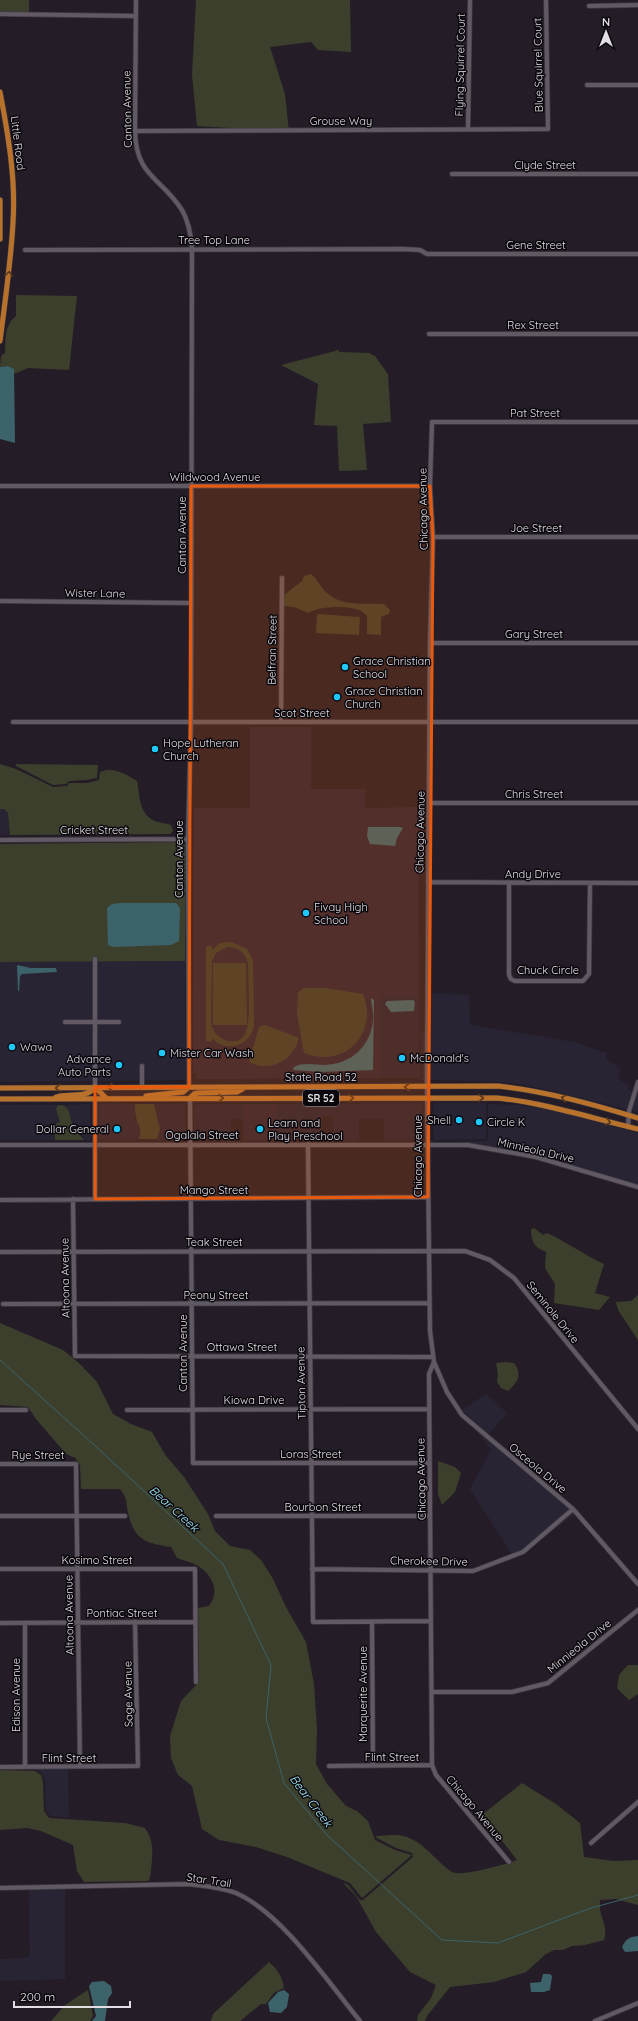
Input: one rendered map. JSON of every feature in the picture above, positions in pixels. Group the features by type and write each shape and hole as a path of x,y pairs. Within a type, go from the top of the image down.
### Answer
{"main road":[{"name":"Little Road","path":"0,92 9,145 14,221 0,341"},
{"path":"0,200 0,239"},
{"name":"State Road 52","path":"0,1089 95,1087 189,1088 498,1086 527,1089 638,1118"},
{"path":"51,1099 61,1096 92,1092 95,1087 107,1099"},
{"path":"190,1098 198,1093 237,1092 246,1087"},
{"path":"130,1098 183,1092 189,1088"},
{"name":"State Road 52","path":"0,1099 497,1098 525,1101 638,1129"}],"street":[{"name":"Canton Avenue","path":"136,0 135,144 141,163 152,179 175,201 182,210 190,232 192,248 190,603 191,722 188,839 189,1088"},
{"name":"Flying Squirrel Court","path":"468,129 470,0"},
{"name":"Blue Squirrel Court","path":"546,0 548,129"},
{"path":"589,6 638,6"},
{"path":"0,14 136,16"},
{"path":"587,85 638,85"},
{"name":"Grouse Way","path":"135,131 548,129"},
{"name":"Clyde Street","path":"452,174 638,174"},
{"name":"Tree Top Lane","path":"25,250 192,248 403,249 420,250 427,254 434,254"},
{"name":"Gene Street","path":"434,254 638,254"},
{"name":"Rex Street","path":"429,334 638,334"},
{"name":"Pat Street","path":"432,422 638,422"},
{"name":"Chicago Avenue","path":"432,422 430,486 433,536 430,643 427,1086 429,1303 430,1331 434,1362 429,1374 432,1765 436,1775 509,1862"},
{"name":"Wildwood Avenue","path":"0,486 430,486"},
{"name":"Joe Street","path":"433,536 638,537"},
{"name":"Belfran Street","path":"281,722 282,578"},
{"name":"Wister Lane","path":"0,601 190,603"},
{"name":"Gary Street","path":"430,643 638,643"},
{"name":"Scot Street","path":"13,722 638,722"},
{"name":"Chris Street","path":"429,803 638,803"},
{"name":"Cricket Street","path":"0,840 188,839"},
{"name":"Andy Drive","path":"428,882 638,883"},
{"name":"Chuck Circle","path":"509,882 509,975 511,979 515,981 583,980 586,978 589,974 590,883"},
{"path":"95,959 95,1087"},
{"path":"65,1022 119,1022"},
{"path":"142,1066 142,1088"},
{"path":"628,1127 628,1115 638,1082"},
{"name":"Canton Avenue","path":"190,1098 194,1463"},
{"path":"95,1099 95,1199"},
{"name":"Ogalala Street","path":"0,1145 428,1143"},
{"name":"Minnieola Drive","path":"428,1143 468,1144 515,1152 638,1187"},
{"name":"Tipton Avenue","path":"308,1144 313,1622 372,1622"},
{"name":"Mango Street","path":"0,1200 428,1197"},
{"name":"Altoona Avenue","path":"73,1199 75,1356"},
{"name":"Teak Street","path":"0,1252 428,1250"},
{"name":"Seminole Drive","path":"428,1250 465,1251 490,1260 514,1278 638,1429"},
{"name":"Peony Street","path":"3,1304 429,1303"},
{"name":"Ottawa Street","path":"75,1356 433,1357"},
{"name":"Osceola Drive","path":"434,1362 447,1392 462,1415 573,1509 638,1584"},
{"name":"Kiowa Drive","path":"127,1410 429,1409"},
{"path":"0,1410 26,1410"},
{"name":"Loras Street","path":"194,1463 430,1463"},
{"name":"Rye Street","path":"0,1464 76,1464"},
{"name":"Altoona Avenue","path":"76,1464 80,1766"},
{"name":"Cherokee Drive","path":"312,1569 430,1569 473,1571 523,1552 573,1509"},
{"path":"0,1516 125,1516"},
{"name":"Bourbon Street","path":"216,1516 430,1516"},
{"name":"Kosimo Street","path":"0,1569 195,1569 195,1622"},
{"name":"Minnieola Drive","path":"432,1692 512,1692 548,1683 638,1610"},
{"path":"372,1622 431,1621"},
{"name":"Sage Avenue","path":"135,1622 138,1766"},
{"path":"195,1622 196,1682"},
{"name":"Pontiac Street","path":"0,1623 195,1622"},
{"name":"Marquerite Avenue","path":"372,1622 373,1766"},
{"name":"Edison Avenue","path":"25,1623 25,1767"},
{"name":"Flint Street","path":"329,1766 432,1765"},
{"name":"Flint Street","path":"0,1767 138,1766"},
{"path":"591,1843 638,1802"},
{"name":"Star Trail","path":"0,1888 189,1884 220,1888 236,1893 252,1902 282,1925 360,2021"},
{"path":"595,2021 638,2003"}],"highlighted area":[{"path":"191,486 430,486 433,537 428,1197 95,1199 95,1087 189,1087"}],"shaded area":[{"name":"Fivay High School","path":"250,727 311,727 311,789 365,789 365,808 418,807 419,996 380,996 381,1078 196,1079 196,1074 193,1074 194,808 250,808"},
{"path":"0,809 4,809 8,813 10,835 0,835"},
{"path":"185,961 186,1080 0,1082 0,962"},
{"path":"425,993 469,995 471,1025 574,1042 607,1053 606,1059 621,1069 617,1078 629,1085 628,1090 638,1092 638,1112 514,1083 420,1080 422,1078 421,1033 429,1034 429,1024 425,1018"},
{"path":"380,996 419,996 420,1078 381,1078"},
{"path":"420,1103 423,1108 422,1140 384,1140 384,1119 359,1119 359,1140 333,1140 333,1116 322,1116 322,1140 277,1140 277,1104"},
{"path":"436,1103 486,1103 486,1139 434,1140 433,1105"},
{"path":"90,1104 91,1140 84,1140 84,1138 73,1127 67,1108 61,1105"},
{"path":"99,1104 135,1104 135,1119 139,1123 140,1140 99,1140"},
{"path":"154,1104 185,1104 186,1140 156,1140 159,1123"},
{"path":"197,1104 243,1104 243,1119 231,1119 231,1140 194,1140 194,1108"},
{"name":"Learn and Play Preschool","path":"243,1104 277,1104 277,1140 243,1140"},
{"path":"488,1104 520,1105 556,1111 638,1133 638,1188 601,1174 490,1146 432,1144 430,1196 429,1143 432,1140 434,1142 486,1141 488,1139"},
{"path":"0,1105 58,1105 57,1114 60,1122 54,1138 55,1140 0,1140"},
{"path":"486,1394 507,1413 488,1435 462,1410"},
{"path":"471,1425 575,1514 515,1559 470,1489 491,1450"},
{"path":"68,1764 69,1818 50,1816 46,1810 45,1782 42,1773 35,1769 0,1768 0,1765"},
{"path":"65,1889 65,1979 0,1981 0,1959 28,1958 30,1956 29,1892 27,1890"}],"green space":[{"path":"0,0 29,0 29,14 0,15"},
{"path":"196,0 350,0 351,52 318,50 311,42 270,47 285,94 289,132 231,133 231,128 197,126 192,75"},
{"path":"16,295 77,296 69,370 28,368 14,374 14,369 8,366 0,367 1,356 5,353 9,324 16,316"},
{"path":"339,350 339,352 369,353 375,356 388,374 391,422 363,424 367,470 339,471 337,426 314,425 318,384 281,365"},
{"path":"311,574 327,593 339,600 354,603 384,604 390,610 389,614 381,617 381,635 367,634 367,616 354,608 325,608 308,613 294,607 284,606 284,595 302,581 304,576"},
{"path":"317,614 360,617 359,635 316,633"},
{"path":"0,764 16,769 53,787 67,786 69,783 87,783 99,780 100,772 105,770 115,770 137,781 140,802 148,817 155,821 171,825 173,831 170,834 10,835 8,813 4,809 0,809"},
{"path":"16,764 98,765 97,778 69,781 66,784 53,785 16,766"},
{"path":"184,843 186,848 185,961 0,962 0,844"},
{"path":"231,942 247,949 253,960 254,1026 247,1039 236,1046 218,1043 212,1038 212,1042 206,1041 206,946 212,946 212,950 220,943","holes":["227,947 238,949 243,953 248,963 249,1004 247,1028 244,1035 235,1041 223,1039 214,1030 211,1023 212,961 216,953"]},
{"path":"213,963 246,963 247,1025 213,1025"},
{"path":"303,988 325,988 363,994 367,1009 366,1022 362,1034 354,1044 344,1052 332,1056 319,1057 304,1053 297,1014 298,993"},
{"path":"265,1025 299,1038 292,1053 287,1058 273,1065 265,1066 249,1062 259,1027"},
{"path":"135,1104 154,1104 160,1129 157,1139 139,1139 140,1129"},
{"path":"58,1105 66,1107 75,1130 84,1140 55,1140 54,1125 60,1122 56,1109"},
{"path":"534,1228 543,1235 547,1233 562,1240 589,1257 604,1264 595,1293 610,1297 599,1310 554,1303 555,1284 545,1268 546,1252 534,1244 531,1229"},
{"path":"638,1295 638,1340 618,1310 616,1302 631,1301"},
{"path":"0,1323 63,1350 80,1364 97,1382 113,1414 131,1424 152,1432 166,1456 184,1477 208,1514 215,1531 230,1546 250,1550 261,1560 272,1577 286,1607 306,1642 314,1684 317,1729 316,1764 327,1784 346,1806 357,1811 368,1821 375,1840 395,1850 412,1855 362,1898 350,1883 287,1857 256,1847 219,1840 202,1829 192,1786 178,1775 171,1758 170,1736 181,1701 199,1682 198,1608 209,1606 214,1595 213,1584 208,1574 198,1566 177,1558 171,1547 148,1542 137,1534 128,1512 126,1499 120,1489 81,1489 80,1465 75,1458 66,1454 36,1419 28,1407 0,1405"},
{"path":"496,1363 514,1363 518,1371 518,1378 516,1382 508,1391 501,1388 497,1382 498,1374"},
{"path":"438,1461 455,1467 461,1473 455,1492 442,1505 438,1494"},
{"path":"628,1665 638,1665 638,1694 629,1700 617,1688 619,1675"},
{"path":"0,1770 35,1771 41,1775 43,1782 44,1811 49,1818 125,1823 145,1828 151,1840 152,1846 152,1865 150,1878 148,1881 84,1882 77,1871 73,1845 41,1831 27,1828 0,1830"},
{"path":"522,1783 556,1804 580,1823 584,1857 614,1861 638,1860 638,1905 616,1899 600,1900 600,1912 605,1930 604,1940 585,1945 572,1946 563,1950 554,1950 546,1954 526,1972 494,1982 450,1987 427,2016 425,2021 417,2021 418,2015 431,1998 436,1985 410,1972 376,1932 356,1896 343,1883 348,1885 360,1900 363,1900 413,1857 412,1853 396,1848 377,1838 376,1836 397,1835 417,1842 446,1868 457,1873 484,1869 517,1860 482,1815"},
{"path":"269,1962 279,1974 284,1988 274,1993 266,2004 261,2004 240,2021 211,2021 213,2014"},
{"path":"88,1990 93,2016 90,2021 51,2021 65,2005"}],"water":[{"path":"8,366 14,369 15,443 0,439 0,367"},
{"path":"368,827 403,828 397,838 395,846 370,844 367,836"},
{"path":"176,903 180,908 179,941 171,945 114,947 108,945 107,908 112,904"},
{"path":"17,965 31,968 56,968 57,972 22,974 20,976 18,991"},
{"path":"371,998 374,1000 373,1070 320,1072 293,1070 294,1067 302,1065 334,1064 351,1057 358,1052 368,1038 371,1029 373,1017"},
{"path":"413,1000 415,1002 414,1011 391,1012 385,1004 387,1001"},
{"path":"638,1936 638,1951 625,1952 622,1947 625,1942 630,1938"},
{"path":"543,1974 550,1974 552,1976 550,1990 544,1992 531,1992 530,1983 541,1982"},
{"path":"104,1981 111,1986 112,1993 108,1999 105,2021 92,2021 96,2016 89,1986 92,1982"},
{"path":"284,1990 289,1994 287,2007 281,2013 270,2012 268,2003 278,1992"}],"waterway":[{"name":"Bear Creek","path":"0,1360 223,1564 271,1665 266,1718 284,1783 327,1835 442,1940 498,1943 588,1909 638,1895"}],"place":[{"name":"Grace Christian School","path":"345,667"},
{"name":"Grace Christian Church","path":"337,697"},
{"name":"Hope Lutheran Church","path":"155,749"},
{"name":"Fivay High School","path":"306,913"},
{"name":"Wawa","path":"12,1047"},
{"name":"Mister Car Wash","path":"162,1053"},
{"name":"McDonald's","path":"402,1058"},
{"name":"Advance Auto Parts","path":"119,1065"},
{"name":"Shell","path":"459,1120"},
{"name":"Circle K","path":"479,1122"},
{"name":"Dollar General","path":"117,1129"},
{"name":"Learn and Play Preschool","path":"260,1129"}]}
